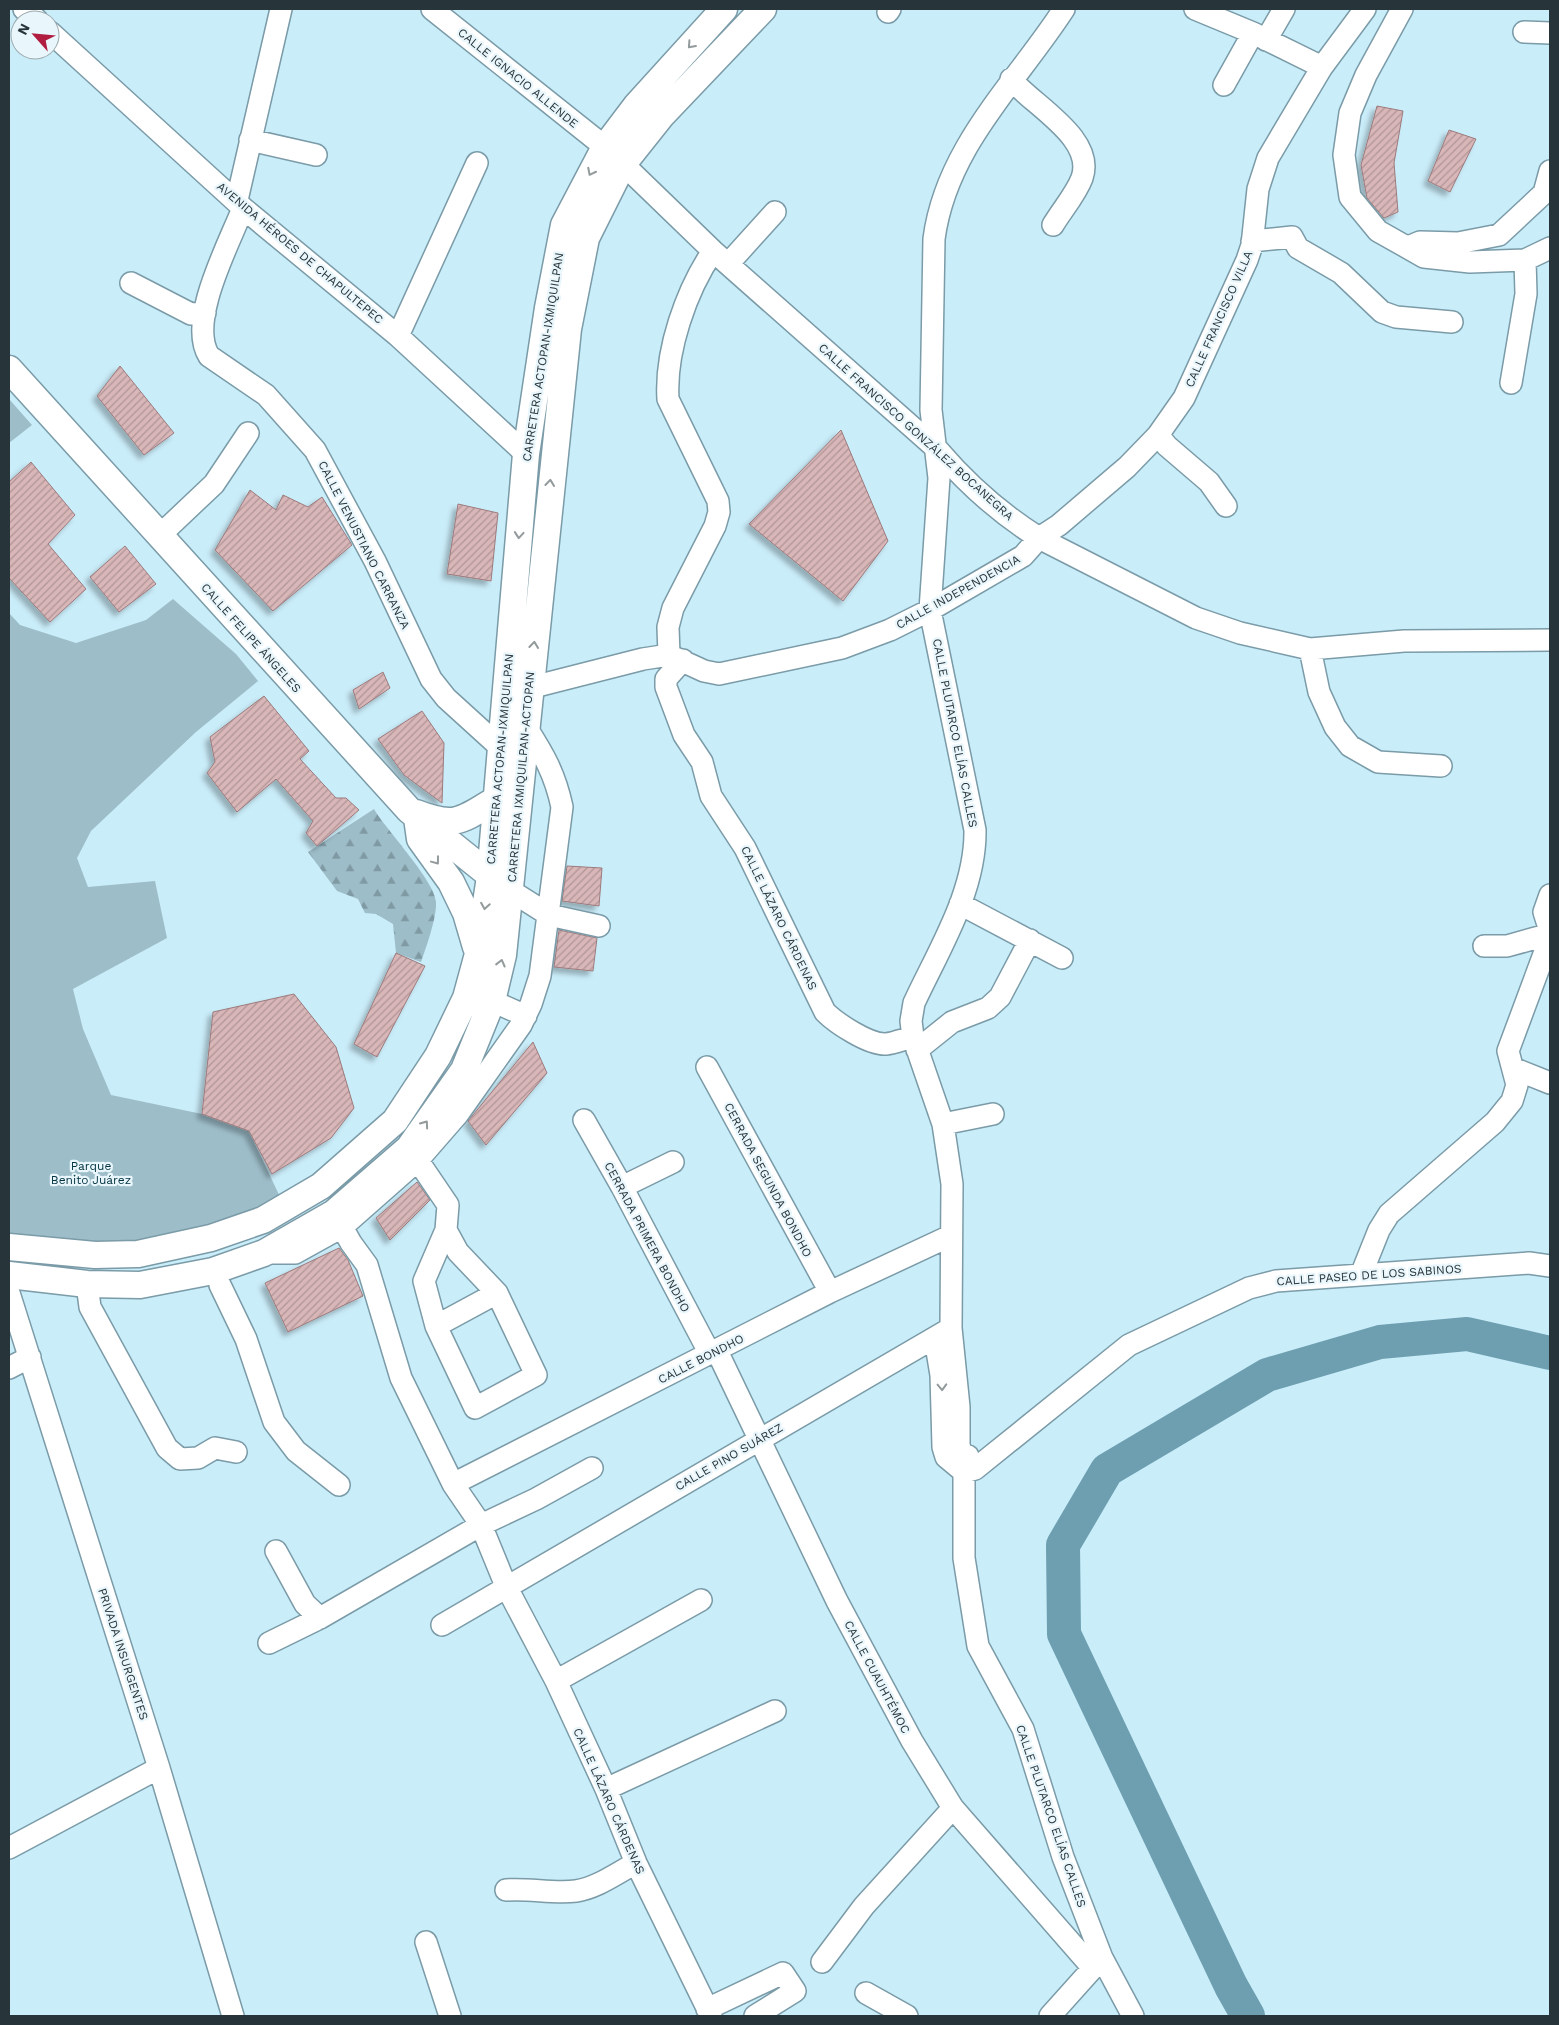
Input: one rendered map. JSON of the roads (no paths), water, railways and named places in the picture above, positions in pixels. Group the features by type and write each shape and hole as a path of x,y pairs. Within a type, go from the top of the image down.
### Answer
{"main road":[{"name":"CARRETERA ACTOPAN-IXMIQUILPAN","path":"9,1247 95,1255 138,1254 212,1238 263,1220 321,1186 395,1121 438,1056 466,998 500,884 495,800 502,748 526,454 548,308 564,225 614,155 636,106 724,9"},
{"name":"CARRETERA IXMIQUILPAN-ACTOPAN","path":"9,1275 52,1280 88,1290 140,1285 213,1271 258,1255 338,1220 413,1154 466,1085 464,1070 492,1001 503,955 500,884 526,727 568,329 586,238 614,155 662,115 764,9"},
{"name":"CALLE FELIPE ÁNGELES","path":"9,369 413,814 500,884"},
{"path":"413,814 438,822 463,820 495,800"},
{"path":"413,814 420,839 451,882 466,913 478,954"}],"street":[{"path":"131,283 191,314 205,313 212,285 240,204 250,140 281,9"},
{"name":"CALLE PLUTARCO ELÍAS CALLES","path":"1064,9 1046,36 1011,79 987,113 948,184 938,211 934,239 931,410 938,450 939,478 930,610 975,830 976,852 960,904 914,1004 911,1021 915,1043 943,1124 952,1184 943,1333 959,1407 959,1446 966,1464 964,1558 978,1646 1023,1728 1097,1962"},
{"path":"1224,85 1260,36 1284,9"},
{"name":"CALLE FRANCISCO VILLA","path":"1039,538 1059,525 1075,508 1127,466 1158,435 1184,398 1247,260 1252,241 1261,172 1322,67 1365,9"},
{"path":"1402,9 1366,75 1350,113 1344,156 1350,197 1378,231 1424,257 1461,261 1525,260 1550,248"},
{"path":"1203,10 1322,67"},
{"name":"CALLE IGNACIO ALLENDE","path":"443,12 614,155"},
{"path":"1524,32 1550,33"},
{"name":"AVENIDA HÉROES DE CHAPULTEPEC","path":"60,41 240,204 398,336 526,454"},
{"path":"1011,79 1021,91 1059,122 1076,140 1084,164 1082,178 1053,225"},
{"path":"250,140 316,155"},
{"name":"CALLE FRANCISCO GONZÁLEZ BOCANEGRA","path":"614,155 721,258 938,450 960,476 990,503 1039,538 1196,618 1240,634 1310,649 1404,641 1550,640"},
{"path":"398,336 477,163"},
{"path":"1408,248 1420,242 1458,243 1499,235 1544,193 1550,171"},
{"path":"529,688 644,659 676,658 668,626 673,608 715,526 719,512 718,501 668,399 667,382 670,359 690,293 700,270 721,258 775,212"},
{"path":"1252,241 1292,237 1298,248 1341,273 1382,312 1396,317 1452,322"},
{"path":"1511,382 1526,294 1525,260"},
{"name":"CALLE VENUSTIANO CARRANZA","path":"205,313 202,334 204,347 209,356 266,395 315,450 374,560 431,680 446,698 502,748"},
{"path":"159,536 214,484 248,433"},
{"path":"1158,435 1167,446 1209,482 1226,506"},
{"name":"CALLE INDEPENDENCIA","path":"676,658 704,671 719,674 842,648 890,630 930,610 1023,556 1039,538"},
{"path":"1310,649 1320,692 1335,727 1350,746 1378,762 1442,766"},
{"name":"CALLE LÁZARO CÁRDENAS","path":"676,658 666,678 666,687 684,734 702,762 711,796 745,848 825,1012 834,1021 876,1043 915,1043"},
{"path":"466,1085 526,1016 540,976 562,807 557,781 526,727"},
{"path":"500,884 549,915 599,926"},
{"path":"1484,946 1507,946 1550,932 1544,912 1550,895"},
{"path":"960,904 1062,958"},
{"path":"1361,1275 1379,1230 1389,1214 1495,1122 1512,1101 1517,1085 1508,1051 1550,938"},
{"path":"915,1043 952,1022 988,1008 1000,997 1030,940"},
{"path":"492,1001 526,1016"},
{"name":"CERRADA SEGUNDA BONDHO","path":"707,1067 830,1292"},
{"path":"1514,1069 1550,1083"},
{"path":"943,1124 993,1114"},
{"name":"CERRADA PRIMERA BONDHO","path":"584,1120 713,1353"},
{"path":"413,1154 448,1204 446,1230 424,1281 436,1326 476,1408 536,1375 497,1293 458,1252 446,1230"},
{"path":"622,1187 673,1162"},
{"name":"CALLE LÁZARO CÁRDENAS","path":"338,1220 367,1265 401,1378 453,1484 481,1524 506,1586 556,1681 606,1789 636,1863 709,2012"},
{"name":"CALLE BONDHO","path":"453,1484 830,1292 950,1236"},
{"path":"236,1452 215,1448 198,1458 180,1459 167,1448 90,1307 88,1290 220,1285 243,1271 258,1255"},
{"name":"CALLE PASEO DE LOS SABINOS","path":"966,1464 975,1469 1129,1345 1249,1288 1276,1281 1529,1263 1550,1266"},
{"path":"220,1285 246,1339 274,1422 296,1451 339,1485"},
{"name":"PRIVADA INSURGENTES","path":"9,1293 159,1768 233,2016"},
{"path":"436,1326 497,1293"},
{"name":"CALLE PINO SUÁREZ","path":"442,1625 943,1333"},
{"name":"CALLE CUAUHTÉMOC","path":"713,1353 760,1439 837,1601 912,1741 954,1808 1097,1962 1133,2016"},
{"path":"9,1368 30,1357"},
{"path":"269,1643 320,1618 481,1524 536,1499 592,1468"},
{"path":"276,1550 305,1604 320,1618"},
{"path":"556,1681 701,1600"},
{"path":"606,1789 775,1711"},
{"path":"9,1848 159,1768"},
{"path":"822,1962 864,1906 954,1808"},
{"path":"506,1890 526,1888 575,1891 593,1886 636,1863"},
{"path":"426,1942 450,2016"},
{"path":"1050,2016 1097,1962"},
{"path":"709,2012 783,1973 795,1991 755,2016"},
{"path":"866,1993 907,2016"}],"waterway":[{"path":"1248,2016 1231,1986 1064,1634 1063,1545 1107,1470 1267,1375 1380,1342 1467,1334 1550,1353"}],"park label":[{"name":"Parque Benito Juárez","path":"91,1173"}]}
